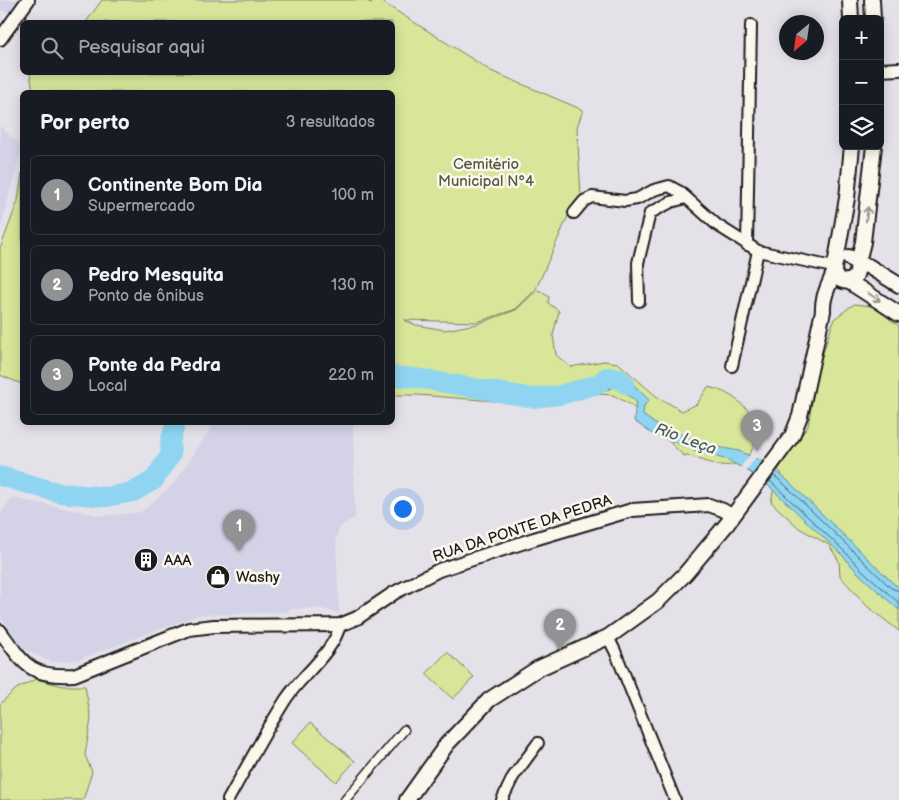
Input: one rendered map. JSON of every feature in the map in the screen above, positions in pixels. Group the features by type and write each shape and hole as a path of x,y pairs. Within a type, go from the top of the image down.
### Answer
{"main road":[{"path":"850,0 851,15"},
{"path":"872,0 872,15"},
{"path":"839,273 852,150"},
{"path":"839,273 857,275 856,262 863,242 874,150"},
{"path":"407,800 447,744 489,700 537,669 608,637 658,601 671,589 733,516 792,436 800,416 823,311 822,303 829,281 839,273 841,257 846,256 868,266 899,286"},
{"path":"839,273 899,314"}],"street":[{"path":"0,38 28,0"},
{"path":"747,244 751,25"},
{"path":"884,70 899,69"},
{"path":"574,212 584,201 592,197 625,201 637,199 654,190 669,186 680,192 716,225 758,251 839,273"},
{"path":"639,300 638,263 650,212 671,202 686,198"},
{"path":"732,366 758,251"},
{"name":"RUA DA PONTE DA PEDRA","path":"0,631 28,667 42,674 57,676 74,675 190,629 230,626 340,626 365,613 394,593 439,570 632,510 709,505 724,510 733,516"},
{"path":"228,800 287,698 331,646 340,626"},
{"path":"608,637 615,650 675,800"},
{"path":"345,800 404,730"},
{"path":"502,800 513,777 538,743"}],"shaded area":[{"path":"0,0 19,0 9,14 0,9"},
{"path":"0,126 20,145 20,154 0,229"},
{"path":"213,425 353,425 355,518 339,528 336,539 339,613 318,608 289,609 289,612 198,615 77,660 52,662 22,647 0,616 0,514 12,498 103,516 141,512 174,484"}],"green space":[{"name":"Cemitério Municipal Nº4","path":"102,0 364,0 371,3 373,0 379,0 491,71 583,110 577,127 581,196 568,216 536,289 516,309 477,322 404,320 416,325 445,330 477,324 516,310 539,290 549,297 548,303 559,311 553,335 556,355 570,367 604,361 618,363 656,396 682,411 697,404 708,387 725,392 744,406 761,425 751,451 742,460 735,464 727,465 711,463 687,455 684,456 631,405 613,395 565,392 540,401 507,402 395,395 395,90 33,90 30,75 395,75 395,20 87,20"},
{"path":"20,187 20,383 0,375 0,249 18,201"},
{"path":"854,304 872,306 899,326 899,631 867,606 840,576 839,561 829,545 799,528 771,502 775,482 782,474 778,470 808,426 817,372 834,319"},
{"path":"447,652 474,677 453,699 426,674"},
{"path":"36,679 63,686 85,686 91,719 85,755 92,772 83,800 0,800 0,704 16,689"},
{"path":"310,723 355,761 336,782 292,743"}],"water":[{"path":"615,369 649,400 644,406 643,415 658,426 712,446 739,451 762,461 786,479 899,587 899,610 859,574 842,555 770,487 751,473 728,460 699,452 651,433 634,421 636,401 615,386 607,390 597,376"}],"pier":[{"path":"751,454 757,456 745,472 739,469"}],"waterway":[{"name":"Rio Leça","path":"395,376 416,378 533,398 560,395 598,384 607,377 618,378 625,384"},
{"name":"Rio Leça","path":"0,476 60,493 106,497 133,492 154,480 171,454 170,442 175,425"}],"place":[{"name":"Ponte da Pedra","path":"757,451"},
{"name":"Continente Bom Dia","path":"239,551"},
{"name":"AAA","path":"146,560"},
{"name":"Washy","path":"218,577"},
{"name":"Pedro Mesquita","path":"560,650"}]}
